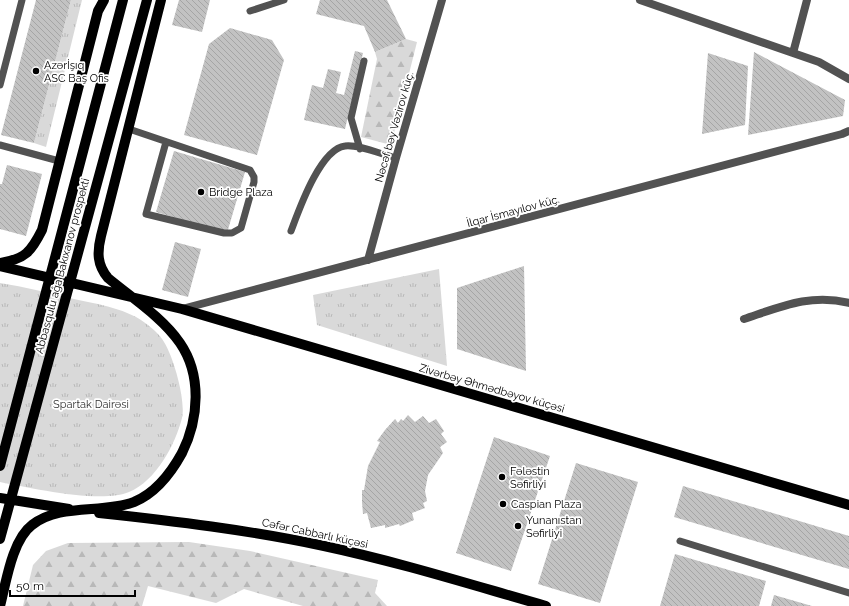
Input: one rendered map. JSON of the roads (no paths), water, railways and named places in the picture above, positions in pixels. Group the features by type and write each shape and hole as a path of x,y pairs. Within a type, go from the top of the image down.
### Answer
{"main road":[{"path":"0,265 17,260 28,253 35,244 47,214 59,161 98,11 104,0"},
{"name":"Abbasqulu ağa Bakıxanov prospekti","path":"0,466 123,0"},
{"name":"Abbasqulu ağa Bakıxanov prospekti","path":"0,539 147,0"},
{"path":"0,606 14,554 22,537 31,526 44,518 74,510 118,506 136,501 155,489 178,460 188,440 194,421 196,399 194,379 186,354 181,344 169,330 108,278 102,271 98,254 101,236 161,0"},
{"name":"Zivərbəy Əhmədbəyov küçəsi","path":"0,265 182,309 849,505"},
{"path":"0,498 74,510"},
{"name":"Cəfər Cabbarlı küçəsi","path":"74,510 193,523 322,545 404,566 546,606"}],"street":[{"name":"Nəcəf bəy Vəzirov küç.","path":"368,260 442,0"},
{"path":"640,0 793,52 819,62 849,79"},
{"path":"793,52 807,0"},
{"name":"İlqar İsmayılov küç.","path":"182,309 849,131"},
{"path":"744,319 802,300 817,298 849,303"}],"lane":[{"path":"0,85 22,0"},
{"path":"250,11 284,0"},
{"path":"360,149 350,118 364,61"},
{"path":"129,129 250,170 254,177 254,182 241,228 232,233 224,234 146,214 166,142"},
{"path":"0,145 59,161"},
{"path":"291,231 306,194 321,164 336,149 346,146 396,158"},
{"path":"680,541 849,594"}],"place":[{"name":"Azərİşıq ASC Baş Ofis","path":"36,71"},
{"name":"Bridge Plaza","path":"201,192"},
{"name":"Fələstin Səfirliyi","path":"502,477"},
{"name":"Caspian Plaza","path":"503,504"},
{"name":"Yunanıstan Səfirliyi","path":"518,526"}],"park label":[{"name":"Spartak Dairəsi","path":"91,404"}]}
